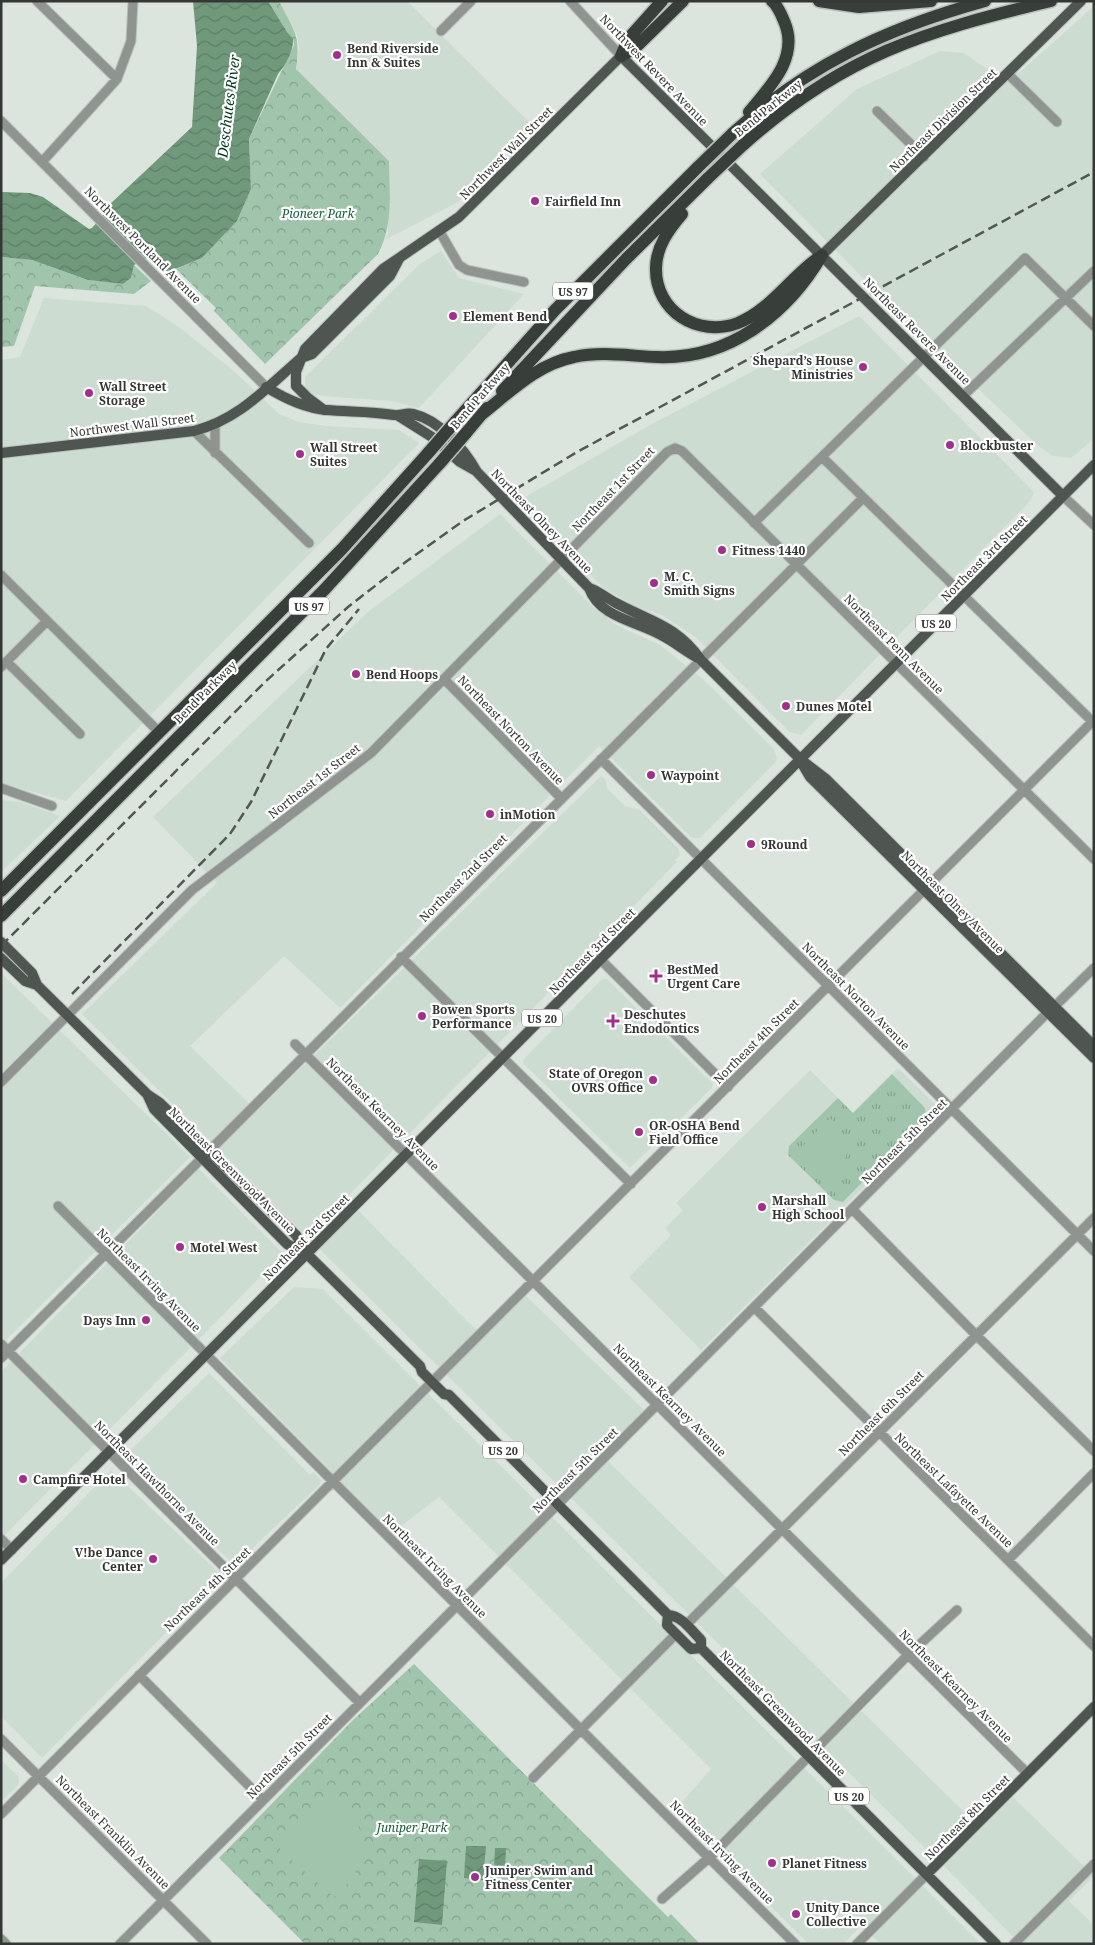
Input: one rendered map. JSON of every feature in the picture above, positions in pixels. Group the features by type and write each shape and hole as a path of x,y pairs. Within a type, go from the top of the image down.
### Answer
{"highway":[{"path":"620,56 628,39 662,1"},
{"path":"620,56 636,47 683,1"},
{"path":"733,133 776,80 785,61 788,46 786,26 772,1"},
{"path":"819,1 859,8 931,1"},
{"name":"Bend Parkway","path":"1,891 342,549 549,316 733,133 798,82 850,50 905,26 985,1"},
{"name":"Bend Parkway","path":"1,916 325,589 440,463 557,330 743,146 806,94 864,59 928,34 1051,1"},
{"path":"707,180 668,231 659,249 656,266 657,283 663,298 672,311 687,322 703,327 721,327 738,323 770,302 800,271 822,255"},
{"path":"482,414 539,370 560,360 595,354 658,357 688,356 733,342 770,318 808,280 822,255"}],"main road":[{"name":"Northeast Division Street","path":"822,255 1081,1"},
{"name":"Northwest Revere Avenue","path":"620,56 722,156"},
{"name":"Northwest Wall Street","path":"1,453 194,431 215,425 238,413 301,358 314,338 383,269 440,232 482,196 620,56"},
{"name":"Northeast Revere Avenue","path":"722,156 964,395 1063,496"},
{"name":"Northwest Wall Street","path":"301,358 312,354 390,276 400,258"},
{"path":"360,305 359,300 370,287 375,277"},
{"path":"301,358 294,379 296,386 300,392 324,410"},
{"name":"Northeast Olney Avenue","path":"266,387 294,402 324,410 361,410 397,415 411,413 449,437 467,455 477,472 589,588 593,599 609,611 661,634 685,652 701,660 800,759 810,777 928,886 1051,1010 1094,1058"},
{"name":"Northeast Olney Avenue","path":"397,415 432,437 460,462 477,472"},
{"name":"Northeast 3rd Street","path":"1,1560 1094,465"},
{"name":"Northeast Greenwood Avenue","path":"1,942 32,973 37,985 148,1095 160,1103 210,1150 296,1235 307,1254 420,1366 422,1372 448,1390 448,1395 668,1615 677,1616 701,1640 701,1648 996,1944"},
{"name":"Northeast Greenwood Avenue","path":"1,958 25,981 37,985"},
{"name":"Northeast Olney Avenue","path":"1051,1010 1094,1046"},
{"name":"Northeast Greenwood Avenue","path":"148,1095 154,1108 287,1244 307,1254"},
{"name":"Northeast Greenwood Avenue","path":"668,1615 667,1625 691,1649 701,1648"},
{"name":"Northeast 8th Street","path":"927,1874 1094,1707"}],"street":[{"path":"37,1 117,80"},
{"path":"42,162 117,80 131,41 133,1"},
{"path":"441,31 471,1"},
{"name":"Northwest Revere Avenue","path":"570,1 620,56"},
{"path":"1008,74 1057,122"},
{"path":"877,111 924,157"},
{"name":"Northwest Portland Avenue","path":"1,121 266,387"},
{"path":"440,232 459,265 467,270 524,282"},
{"path":"754,523 1025,258 1094,326"},
{"path":"964,395 1094,270"},
{"path":"215,425 215,453"},
{"path":"194,431 309,543"},
{"name":"Northeast Penn Avenue","path":"675,448 682,451 1094,859"},
{"name":"Northeast 1st Street","path":"1,1082 192,890 354,768 667,452 675,448"},
{"path":"822,457 1093,722"},
{"name":"Northeast Revere Avenue","path":"1063,496 1094,525"},
{"name":"Northeast 2nd Street","path":"210,1150 401,957 863,498"},
{"path":"1,575 160,733"},
{"path":"47,621 4,664 80,734"},
{"name":"Northeast Norton Avenue","path":"444,679 561,798"},
{"name":"Northeast 4th Street","path":"1,1814 532,1280 1093,722"},
{"name":"Northeast Norton Avenue","path":"600,759 1094,1251"},
{"path":"1,788 52,806"},
{"path":"401,957 630,1184"},
{"path":"601,960 728,1087"},
{"name":"Northeast 5th Street","path":"120,1944 1094,968"},
{"name":"Northeast Kearney Avenue","path":"295,1044 1027,1774"},
{"path":"3,1351 202,1158"},
{"name":"Northeast Irving Avenue","path":"58,1206 795,1944"},
{"path":"853,1210 976,1336 1094,1451"},
{"name":"Northeast 6th Street","path":"686,1625 1094,1218"},
{"name":"Northeast Lafayette Avenue","path":"755,1308 879,1434 1094,1646"},
{"name":"Northeast Hawthorne Avenue","path":"3,1351 109,1452 360,1703"},
{"path":"1008,1560 1094,1473"},
{"path":"1,1539 12,1550"},
{"path":"662,1899 710,1857 907,1656 957,1610"},
{"path":"533,1778 676,1634"},
{"path":"139,1675 262,1800"},
{"name":"Northeast Franklin Avenue","path":"1,1738 207,1944"},
{"path":"1014,1944 1094,1864"},
{"name":"Northeast 8th Street","path":"857,1944 927,1874"},
{"path":"1,1939 6,1944"}],"shaded area":[{"path":"279,1 407,1 530,123 458,202 385,240 388,234 389,161 296,69 299,47 297,35"},
{"path":"1094,6 1094,439 1071,458 1053,456 1036,444 870,285 760,174 857,89 940,51 964,53 994,74 1020,72"},
{"path":"441,251 459,278 524,294 419,408 392,401 315,395 309,391 305,387 305,377 421,263"},
{"path":"44,298 146,306 179,327 235,372 279,414 299,422 326,426 399,430 419,443 66,801 1,783 1,360 20,357"},
{"path":"859,316 1034,492 1030,501 801,735 790,732 697,638 662,615 635,606 604,588 515,503 648,426"},
{"path":"500,514 594,608 616,625 660,645 704,680 773,748 777,757 776,762 700,838 692,838 599,746 340,1008 284,956 190,1046 257,1111 601,776 605,779 607,788 625,806 640,810 678,848 680,855 675,860 677,862 346,1198 483,1337 525,1295 645,1411 601,1454 970,1818 932,1855 82,1014 217,883 153,817 369,611"},
{"path":"1,800 21,802 60,816 1,872"},
{"path":"1,973 190,1157 1,1345"},
{"path":"602,979 607,979 713,1084 712,1088 630,1168 523,1063 524,1059"},
{"name":"Marshall High School","path":"898,1068 941,1110 701,1350 629,1277 671,1235 665,1228 683,1210 676,1203 810,1070 853,1113"},
{"path":"199,1169 283,1254 1,1539 1,1372"},
{"path":"294,1287 323,1289 981,1944 881,1944 861,1926 843,1944 809,1944 674,1811 711,1769 439,1497 392,1533 220,1358"},
{"path":"209,1373 310,1475 313,1472 321,1480 320,1484 237,1563 232,1563 127,1459 127,1454"},
{"path":"111,1470 222,1576 42,1758 1,1716 1,1583"},
{"path":"1,1760 18,1776 19,1780 18,1785 1,1802"},
{"path":"1013,1797 1094,1876 1069,1901 1094,1925 1094,1944 1020,1944 944,1866"}],"green space":[{"name":"Pioneer Park","path":"268,1 279,1 295,33 298,48 296,69 389,161 390,197 389,220 378,254 265,364 214,311 216,308 176,269 202,258 237,221 251,189 249,139 294,45 293,38 287,32"},
{"path":"1,257 32,260 88,280 123,284 131,278 134,265 151,281 134,294 35,286 14,346 1,347"},
{"path":"892,1074 925,1108 926,1117 843,1202 834,1200 788,1155 789,1146 838,1098 853,1113"},
{"path":"830,1118 843,1136 846,1152 845,1161 841,1169 829,1186 796,1153"},
{"name":"Juniper Park","path":"414,1664 668,1917 671,1914 700,1944 305,1944 219,1858 353,1720"},
{"path":"336,1795 356,1822 363,1846 356,1871 347,1884 334,1897 280,1850 280,1841 299,1823"}],"water":[{"name":"Deschutes River","path":"193,1 268,1 287,32 293,38 289,57 278,74 249,139 251,189 237,221 202,258 168,272 149,257 134,265 131,278 123,284 88,280 32,260 1,257 1,192 30,193 43,197 89,229 92,228 107,211 108,206 192,127 197,46"},
{"path":"466,1846 486,1846 483,1880 464,1878"},
{"path":"495,1848 506,1848 505,1870 494,1868"},
{"path":"419,1859 447,1861 442,1925 414,1922"}],"railway":[{"path":"1,946 266,681 348,607 407,561 463,521 577,452 1094,172"},
{"path":"72,994 230,834 251,802 326,649 359,609"}],"place":[{"name":"Bend Riverside Inn & Suites","path":"337,55"},
{"name":"Fairfield Inn","path":"535,201"},
{"name":"Element Bend","path":"453,316"},
{"name":"Shepard’s House Ministries","path":"863,367"},
{"name":"Wall Street Storage","path":"89,393"},
{"name":"Blockbuster","path":"950,445"},
{"name":"Wall Street Suites","path":"300,454"},
{"name":"Fitness 1440","path":"722,550"},
{"name":"M. C. Smith Signs","path":"654,583"},
{"name":"Bend Hoops","path":"356,674"},
{"name":"Dunes Motel","path":"786,706"},
{"name":"Waypoint","path":"651,775"},
{"name":"inMotion","path":"490,814"},
{"name":"9Round","path":"751,844"},
{"name":"BestMed Urgent Care","path":"656,976"},
{"name":"Bowen Sports Performance","path":"422,1016"},
{"name":"Deschutes Endodontics","path":"613,1021"},
{"name":"State of Oregon OVRS Office","path":"653,1080"},
{"name":"OR-OSHA Bend Field Office","path":"639,1132"},
{"name":"Marshall High School","path":"762,1207"},
{"name":"Motel West","path":"180,1247"},
{"name":"Days Inn","path":"146,1320"},
{"name":"Campfire Hotel","path":"23,1479"},
{"name":"V!be Dance Center","path":"153,1559"},
{"name":"Planet Fitness","path":"772,1863"},
{"name":"Juniper Swim and Fitness Center","path":"475,1877"},
{"name":"Unity Dance Collective","path":"796,1914"}]}
